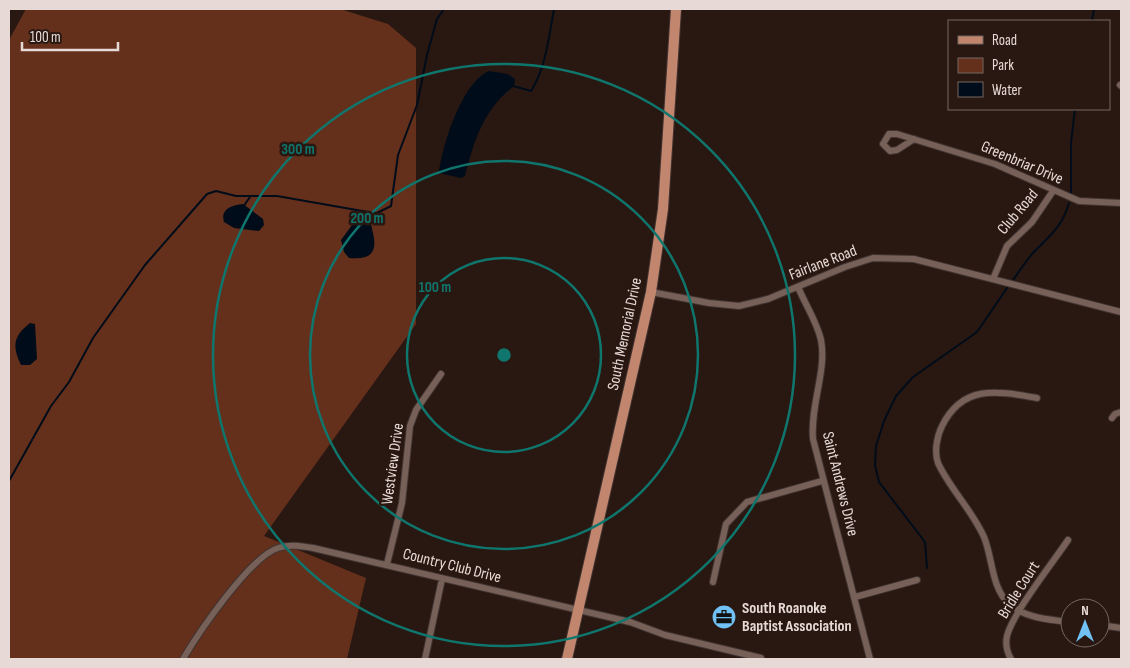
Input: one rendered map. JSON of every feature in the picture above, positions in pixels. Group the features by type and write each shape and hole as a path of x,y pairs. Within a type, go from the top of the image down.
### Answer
{"main road":[{"name":"South Memorial Drive","path":"567,659 651,292 663,209 676,9"}],"street":[{"name":"Greenbriar Drive","path":"914,139 995,164 1052,191 1079,201 1121,203"},
{"name":"Club Road","path":"993,279 1007,246 1032,222 1052,191"},
{"name":"Fairlane Road","path":"651,292 709,304 739,306 768,299 872,258 914,259 1121,312"},
{"name":"Saint Andrews Drive","path":"798,287 821,341 822,358 811,422 822,481 855,597 870,659"},
{"name":"Westview Drive","path":"387,564 402,503 410,426 416,410 441,374"},
{"path":"1037,398 984,392 961,400 949,412 940,430 936,448 938,461 971,512 984,538 999,591 1009,604 1020,611 1060,621"},
{"path":"1112,418 1115,414 1121,412"},
{"path":"713,582 726,524 747,502 822,481"},
{"name":"Bridle Court","path":"1010,659 1006,651 1007,636 1020,611 1068,540"},
{"name":"Country Club Drive","path":"183,659 223,599 272,550 290,546 307,547 387,564 442,579 630,622 665,635 760,658"},
{"path":"425,659 442,579"},
{"path":"855,597 917,580"}],"green space":[{"path":"26,9 340,9 388,24 416,48 416,324 264,536 366,578 347,659 9,659 9,40"}],"water":[{"path":"489,71 508,74 515,79 514,86 495,105 482,126 472,150 465,176 461,178 439,173 444,147 462,101 479,77"},
{"path":"243,204 263,219 264,225 259,231 234,228 224,222 224,214 228,208"},
{"path":"364,216 370,221 374,240 373,251 367,257 349,258 344,252 341,240 355,221"},
{"path":"30,323 35,324 37,359 30,365 21,365 15,347 17,337"}],"waterway":[{"path":"9,481 51,406 69,382 93,338 145,265 207,194 216,191 236,196 277,196 377,213 391,206 398,155 417,105 427,55 437,19 444,9"},
{"path":"513,86 531,91 536,82 546,51 554,9"},
{"path":"1092,20 1094,9"},
{"path":"1071,195 1071,143 1075,110"},
{"path":"243,207 250,197"},
{"path":"1013,280 1029,257 1058,226 1069,203"},
{"path":"371,223 376,218 377,213"},
{"path":"927,568 925,542 879,482 875,465 876,446 884,421 896,396 913,377 977,332 1007,288"}],"place":[{"name":"South Roanoke Baptist Association","path":"724,617"}]}
